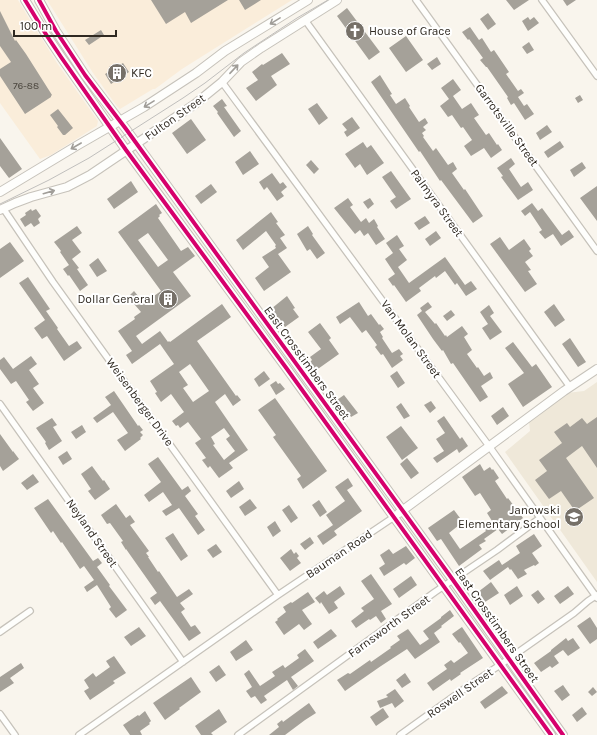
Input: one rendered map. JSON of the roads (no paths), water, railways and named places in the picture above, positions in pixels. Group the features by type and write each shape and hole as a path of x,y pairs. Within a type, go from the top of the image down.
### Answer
{"main road":[{"name":"East Crosstimbers Street","path":"26,0 47,36 126,150 287,369 551,735"},
{"name":"East Crosstimbers Street","path":"39,0 56,31 85,75 453,580 563,735"},
{"name":"Fulton Street","path":"0,191 144,107 196,73 225,51 308,0"},
{"name":"Fulton Street","path":"2,209 31,197 67,187 90,175 195,104 222,82 241,62 337,0"},
{"path":"47,36 56,31"},
{"path":"182,226 192,220"},
{"path":"235,298 243,291"},
{"path":"287,369 296,364"},
{"name":"Bauman Road","path":"394,517 489,446 597,369"},
{"path":"338,440 347,434"},
{"path":"545,727 554,722"}],"street":[{"name":"Garrotsville Street","path":"416,0 597,251"},
{"path":"542,0 597,76"},
{"name":"Palmyra Street","path":"305,20 570,387"},
{"name":"Van Molan Street","path":"222,82 597,596"},
{"name":"Weisenberger Drive","path":"2,209 278,595"},
{"name":"Neyland Street","path":"0,404 184,662"},
{"name":"Bauman Road","path":"79,735 278,595 394,517"},
{"name":"Farnsworth Street","path":"238,735 540,518"},
{"name":"Roswell Street","path":"400,735 597,596"},
{"path":"0,632 30,611"},
{"path":"0,714 15,735"}],"tram line":[{"path":"0,204 89,158 183,98 244,53 297,18 328,0"}],"place":[{"name":"House of Grace","path":"355,31"},
{"name":"KFC","path":"117,73"},
{"name":"Dollar General","path":"168,299"},
{"name":"Janowski Elementary School","path":"574,517"}]}
